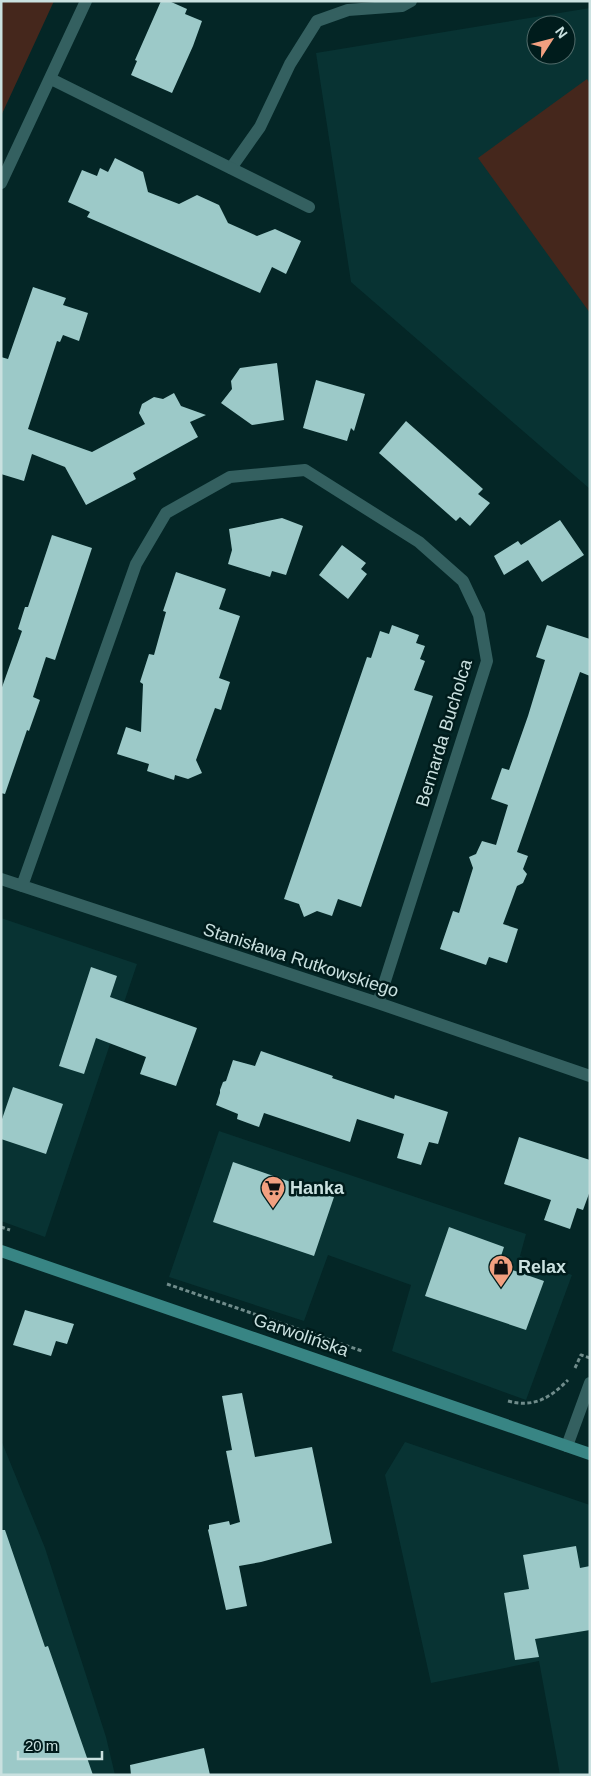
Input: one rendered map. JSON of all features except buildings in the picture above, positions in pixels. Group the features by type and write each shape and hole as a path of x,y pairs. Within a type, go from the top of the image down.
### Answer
{"main road":[{"name":"Garwolińska","path":"1,1251 590,1454"}],"street":[{"path":"1,183 86,1"},
{"path":"231,168 260,127 290,64 317,21 348,10 402,6 411,1"},
{"path":"51,79 309,206"},
{"name":"Bernarda Bucholca","path":"22,886 136,564 166,513 230,477 305,470 419,542 463,581 479,615 487,661 378,1003"},
{"name":"Stanisława Rutkowskiego","path":"1,879 378,1003 590,1076"},
{"path":"568,1446 590,1383"}],"path":[{"path":"1,1227 16,1232"},
{"path":"158,1281 366,1352"},
{"path":"573,1371 581,1355 590,1358"},
{"path":"504,1400 516,1404 534,1403 554,1394 569,1379"}],"shaded area":[{"path":"1,1 54,1 1,116"},
{"path":"590,8 590,489 351,282 316,53 526,19 526,65 576,65 576,15 547,15"},
{"path":"587,79 590,84 590,313 478,158"},
{"path":"1,918 137,964 45,1237 1,1221"},
{"path":"219,1131 526,1234 520,1256 572,1275 526,1400 392,1351 411,1285 328,1255 304,1321 169,1277"},
{"path":"1,1440 45,1548 106,1737 115,1775 1,1775"},
{"path":"405,1442 590,1505 590,1775 560,1775 539,1661 431,1683 385,1475"}],"place":[{"name":"Hanka","path":"273,1209"},
{"name":"Relax","path":"501,1288"}]}
